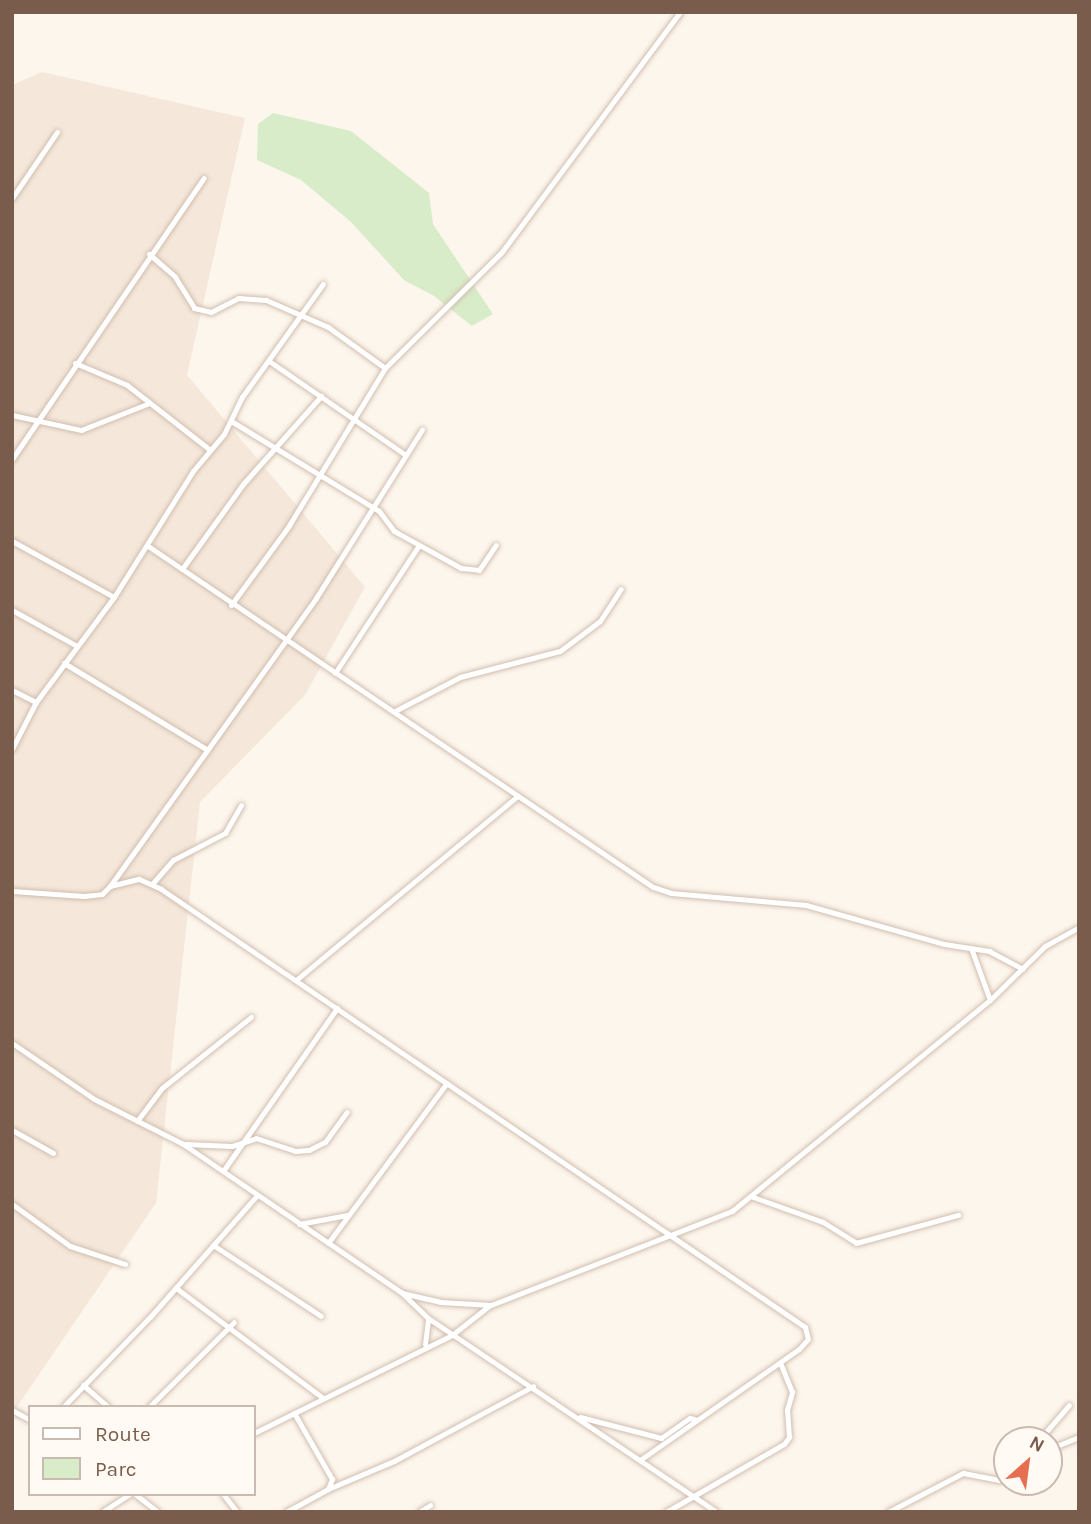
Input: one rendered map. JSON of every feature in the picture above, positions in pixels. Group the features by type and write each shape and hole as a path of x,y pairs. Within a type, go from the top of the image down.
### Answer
{"street":[{"path":"231,605 321,475 352,418 385,368 501,253 680,12"},
{"path":"12,198 57,132"},
{"path":"12,459 149,254 204,178"},
{"path":"149,254 175,277 194,308 211,312 238,299 257,297 328,327 385,368"},
{"path":"12,749 36,702 114,597 299,314 323,284"},
{"path":"269,361 406,455"},
{"path":"75,363 120,381 146,404 209,449"},
{"path":"182,569 243,484 321,396"},
{"path":"12,415 81,430 146,404"},
{"path":"230,421 384,515 394,531 418,545 475,571 496,545"},
{"path":"12,891 84,896 102,894 110,886 284,637 316,598 422,430"},
{"path":"12,541 114,597"},
{"path":"335,673 418,545"},
{"path":"148,546 231,605 395,711 637,877 671,893 806,905 971,948 1023,969"},
{"path":"395,711 460,677 560,650 600,621 621,589"},
{"path":"12,610 77,646"},
{"path":"64,663 206,749"},
{"path":"12,690 36,702"},
{"path":"296,980 518,796"},
{"path":"152,884 173,860 225,833 241,806"},
{"path":"110,886 139,879 152,884 805,1327 808,1339 780,1363 640,1460"},
{"path":"256,1432 425,1344 452,1335 491,1305 667,1234 732,1211 990,1000 1045,946 1079,927"},
{"path":"971,948 990,1000"},
{"path":"223,1171 337,1008"},
{"path":"137,1121 162,1088 251,1017"},
{"path":"12,1042 94,1099 183,1144 401,1292 428,1318 452,1335 533,1385 717,1512"},
{"path":"328,1243 447,1083"},
{"path":"183,1144 243,1143 268,1139 295,1151 309,1150 325,1142 347,1112"},
{"path":"12,1130 53,1153"},
{"path":"65,1405 176,1288 257,1195"},
{"path":"752,1197 822,1222 856,1244 958,1215"},
{"path":"12,1204 70,1246 125,1264"},
{"path":"299,1224 348,1214"},
{"path":"213,1245 321,1316"},
{"path":"176,1288 323,1398"},
{"path":"401,1292 440,1302 491,1305"},
{"path":"425,1344 428,1318"},
{"path":"151,1405 234,1322"},
{"path":"666,1512 789,1437 787,1410 792,1392 780,1363"},
{"path":"83,1385 106,1405"},
{"path":"286,1512 328,1489 394,1461 533,1385"},
{"path":"1051,1426 1069,1405"},
{"path":"294,1413 332,1479 328,1489"},
{"path":"577,1416 661,1437 690,1418 697,1420"},
{"path":"888,1512 963,1473 993,1479"},
{"path":"102,1512 129,1496"},
{"path":"135,1496 158,1512"},
{"path":"225,1496 237,1512"},
{"path":"419,1512 430,1506"}],"shaded area":[{"path":"42,72 245,118 187,375 365,587 305,695 200,802 156,1203 12,1414 12,85"}],"green space":[{"path":"273,113 351,131 429,193 433,224 493,314 472,326 434,296 404,280 351,222 301,180 257,160 258,124"}]}
